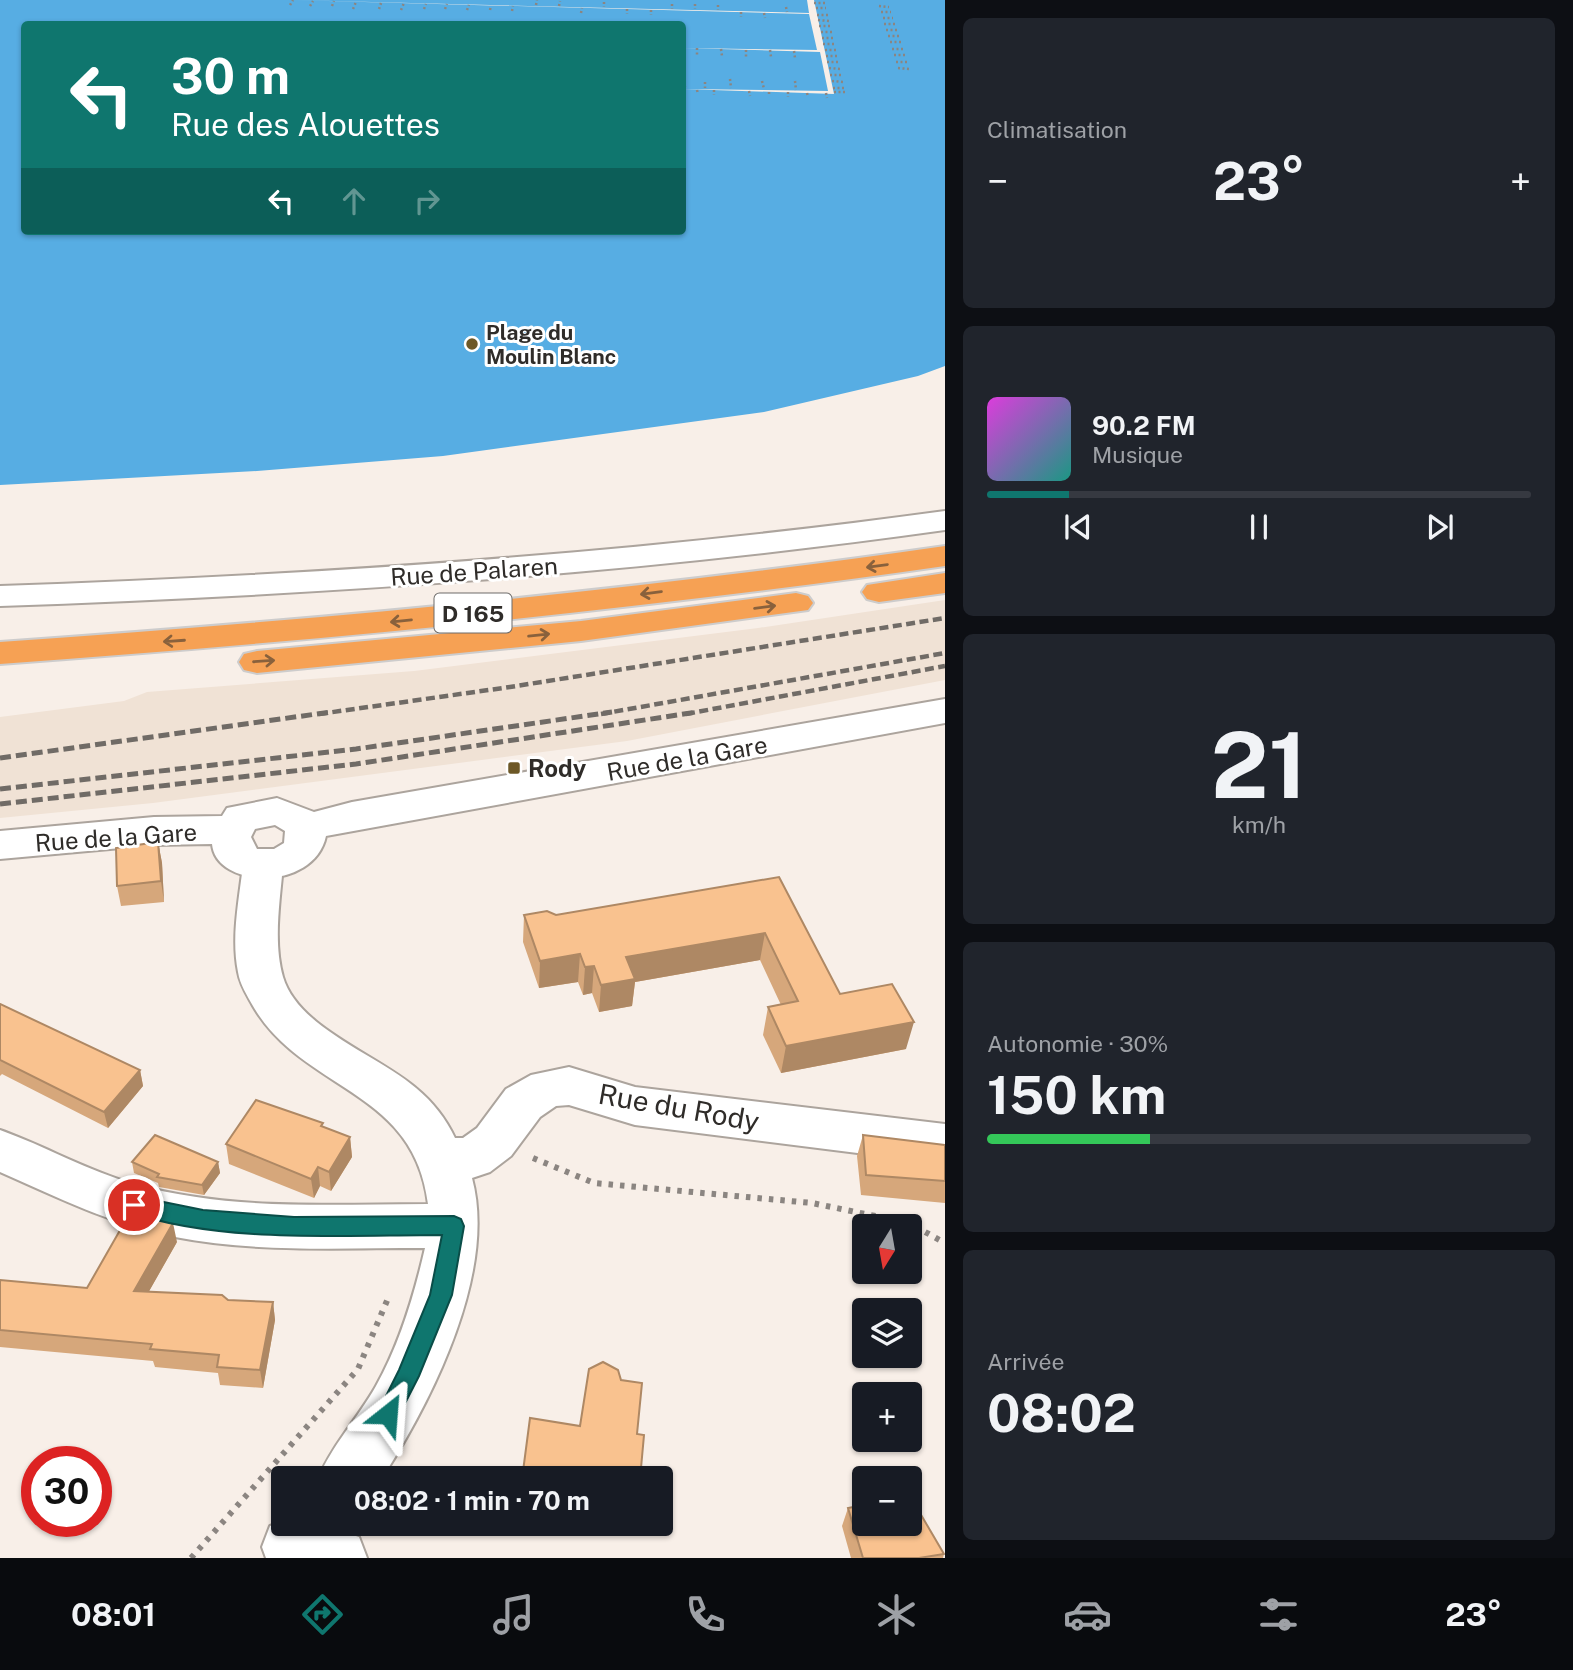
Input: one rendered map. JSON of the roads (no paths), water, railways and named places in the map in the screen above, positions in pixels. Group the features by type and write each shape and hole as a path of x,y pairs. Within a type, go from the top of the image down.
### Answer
{"highway":[{"name":"D 165","path":"0,653 310,631 819,574 945,556"},
{"name":"D 165","path":"0,679 363,654 581,631 945,583"}],"street":[{"name":"Rue de Palaren","path":"0,596 266,585 568,565 787,544 945,520"},
{"name":"Rue de la Gare","path":"263,865 246,862 234,853 229,842 231,830 241,818 276,811 297,818 305,828 352,816 557,782 945,711"},
{"path":"305,828 306,841 299,854 283,862 263,865 259,956 263,984 280,1012 299,1032 334,1060 385,1091 418,1120 442,1159 450,1191 434,1226 441,1295 408,1376 368,1451 356,1466"},
{"name":"Rue de la Gare","path":"0,845 154,831 231,830"},
{"name":"Rue du Rody","path":"442,1159 473,1158 494,1142 523,1103 547,1088 569,1086 635,1106 945,1144"},
{"path":"0,1150 134,1205 203,1219 294,1226 434,1226"}],"water":[{"path":"0,0 945,0 945,366 918,376 764,412 443,456 257,471 0,485"}],"railway":[{"path":"319,714 510,687 945,618"},
{"path":"601,714 945,653"},
{"path":"696,712 945,666"},
{"path":"0,758 331,712"},
{"path":"0,789 356,749 612,712"},
{"path":"0,804 356,764 696,712"},
{"path":"686,714 696,712"}],"place":[{"name":"Plage du Moulin Blanc","path":"472,344"},
{"name":"Rody","path":"514,768"}]}
